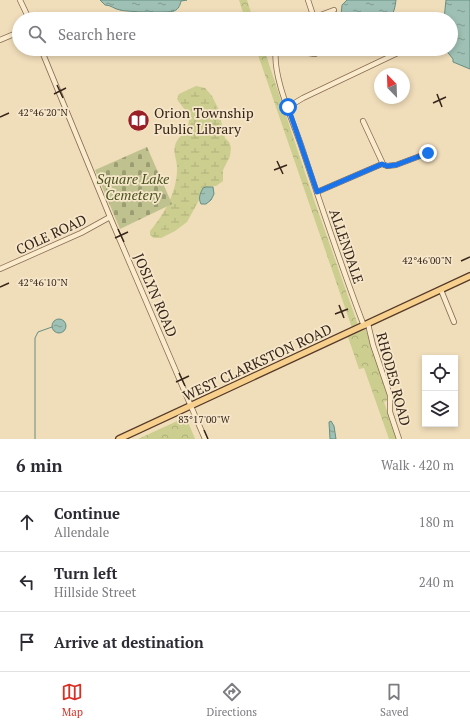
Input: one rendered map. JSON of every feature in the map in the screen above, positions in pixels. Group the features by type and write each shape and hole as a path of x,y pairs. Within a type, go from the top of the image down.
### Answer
{"main road":[{"name":"WEST CLARKSTON ROAD","path":"119,439 470,276"}],"street":[{"path":"20,0 26,12"},
{"path":"308,0 311,12"},
{"path":"328,12 334,10"},
{"path":"0,40 12,35"},
{"name":"JOSLYN ROAD","path":"44,56 110,217 206,439"},
{"name":"ALLENDALE","path":"275,56 276,69 288,107 317,192 366,325"},
{"path":"288,107 303,98 391,56"},
{"path":"362,121 383,164"},
{"path":"317,192 383,164 387,166 396,165 428,153"},
{"name":"COLE ROAD","path":"0,269 81,233 110,217"},
{"path":"441,290 454,322"},
{"name":"RHODES ROAD","path":"366,325 390,395 390,412 399,439"}],"green space":[{"path":"239,0 247,0 251,12 243,12"},
{"path":"258,56 266,56 313,197 358,325 352,328"},
{"path":"196,86 205,88 212,96 218,108 225,138 231,147 230,156 223,170 223,181 216,186 206,187 200,194 199,200 187,222 175,231 161,238 154,238 150,235 150,231 169,202 177,176 174,151 175,146 178,139 187,128 189,120 187,114 177,99 179,94"},
{"name":"Square Lake Cemetery","path":"147,147 172,204 120,229 95,170"},
{"path":"366,329 390,399 384,402 397,439 389,439 364,368 359,369 348,337"},
{"path":"186,417 195,439 138,439"}],"water":[{"path":"100,0 187,0 181,1 178,8 174,11 156,12 120,10 105,5"},
{"path":"347,0 396,0 393,12 341,12 342,5"},
{"path":"446,0 470,0 470,69 453,62 451,56 458,56 458,12 445,12"},
{"path":"213,187 214,194 211,200 206,204 201,204 200,194 203,188"},
{"path":"56,319 62,319 66,323 66,329 62,333 56,333 52,329 52,323"},
{"path":"331,421 334,426 336,439 330,439 329,422"}],"waterway":[{"path":"35,439 35,338 38,332 52,327"}],"place":[{"name":"Orion Township Public Library","path":"138,120"}],"route":[{"path":"288,107 317,192 382,164 387,166 396,165 428,153"}]}
